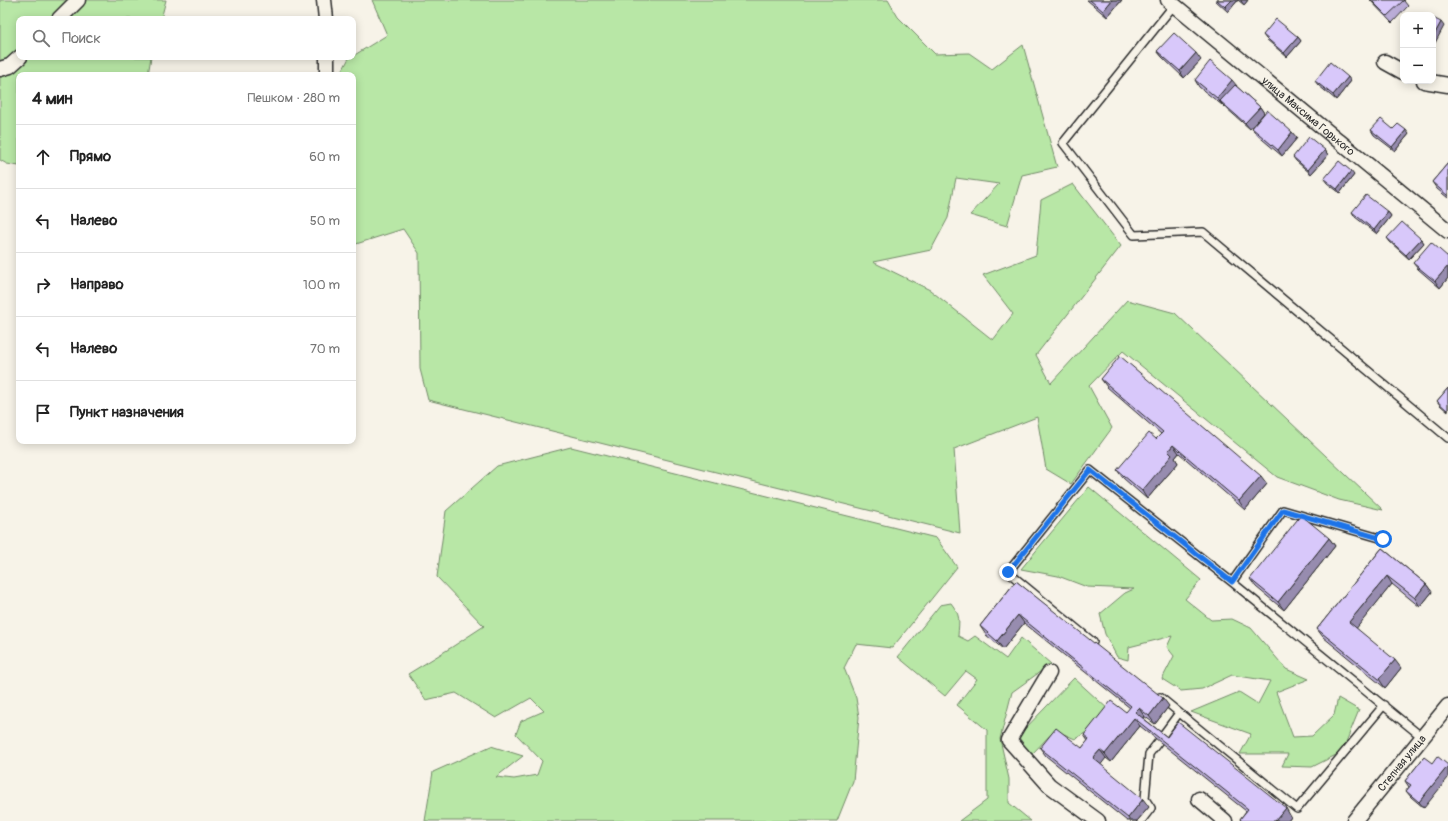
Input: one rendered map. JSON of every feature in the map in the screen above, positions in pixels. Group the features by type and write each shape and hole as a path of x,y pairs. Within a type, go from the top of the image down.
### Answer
{"street":[{"path":"62,16 78,0"},
{"path":"324,0 326,16"},
{"name":"улица Максима Горького","path":"1174,2 1448,231"},
{"path":"0,70 10,66 17,60"},
{"path":"327,60 327,72"},
{"path":"1385,62 1400,70"},
{"path":"1436,83 1448,85"},
{"path":"1049,673 1008,740 1048,785 1098,821"},
{"name":"Степная улица","path":"1361,818 1422,737 1448,706"},
{"path":"1199,799 1225,821"}],"lane":[{"path":"1174,2 1063,143 1134,235 1203,232 1448,438"},
{"path":"1100,647 1008,572 1090,470 1232,582 1422,737"},
{"path":"1232,582 1283,510 1383,539"},
{"path":"1155,693 1297,809 1384,705"},
{"path":"1141,821 1151,808 1145,799 1149,754 1179,713"}],"green space":[{"path":"0,0 166,0 162,16 16,16 16,60 150,60 148,72 16,72 16,166 7,164 0,160"},
{"path":"372,0 888,0 898,17 935,54 969,53 992,69 1023,45 1057,167 1022,175 1007,226 970,215 999,184 956,178 948,218 931,250 873,262 930,290 993,340 1013,314 983,275 1036,255 1041,200 1073,184 1121,246 1036,355 1051,383 1127,300 1175,313 1383,510 1339,500 1277,477 1123,351 1089,386 1112,428 1071,484 1046,469 1037,417 954,449 960,533 428,400 420,369 419,253 403,229 356,244 356,72 342,72 348,60 356,60 356,54 387,35"},
{"path":"571,447 936,538 957,567 892,648 856,644 844,668 856,698 859,717 853,781 837,821 425,821 433,772 491,746 523,756 496,777 514,779 537,775 542,761 516,734 521,721 544,711 531,698 496,718 456,693 426,700 408,674 484,626 437,577 446,511 497,466"},
{"path":"1089,487 1201,580 1185,599 1211,620 1232,619 1251,628 1286,669 1309,679 1276,692 1293,737 1312,736 1334,715 1338,698 1359,710 1342,752 1312,767 1282,766 1288,754 1240,754 1251,734 1191,712 1239,692 1258,704 1270,681 1232,675 1202,689 1181,691 1162,679 1174,656 1167,647 1172,636 1129,647 1128,660 1117,657 1105,634 1100,614 1125,593 1134,589 1087,587 1058,576 1021,569"},
{"path":"951,603 959,618 958,636 968,641 975,636 1006,659 1021,638 1051,664 1012,692 1000,739 1009,779 1009,803 1031,821 959,821 987,800 987,730 957,705 977,679 966,671 945,696 898,657 940,605"},
{"path":"1074,678 1109,710 1090,730 1075,739 1055,730 1031,755 1018,736"}],"building":[{"path":"1090,0 1112,0 1103,11"},
{"path":"1217,0 1232,0 1225,7"},
{"path":"1371,0 1404,0 1387,16"},
{"path":"1276,19 1298,37 1284,53 1263,35"},
{"path":"1436,20 1441,22 1436,31"},
{"path":"1174,33 1196,53 1180,71 1157,51"},
{"path":"1210,61 1232,80 1217,98 1195,80"},
{"path":"1330,62 1348,77 1333,95 1315,81"},
{"path":"1235,85 1260,107 1245,123 1220,101"},
{"path":"1267,110 1292,132 1278,150 1252,128"},
{"path":"1381,119 1393,129 1398,124 1406,130 1392,147 1371,130"},
{"path":"1309,137 1325,150 1308,170 1293,157"},
{"path":"1339,161 1351,171 1337,189 1324,179"},
{"path":"1448,163 1448,196 1432,182"},
{"path":"1366,195 1388,212 1374,230 1352,212"},
{"path":"1402,222 1421,239 1406,255 1387,238"},
{"path":"1431,242 1448,257 1448,266 1435,281 1413,263"},
{"path":"1120,356 1261,476 1239,501 1173,445 1168,451 1172,455 1142,491 1117,470 1149,433 1156,439 1163,432 1101,379"},
{"path":"1448,388 1448,411 1437,401"},
{"path":"1301,515 1329,538 1278,602 1250,579"},
{"path":"1382,548 1426,584 1415,598 1387,576 1349,622 1395,660 1379,679 1317,629"},
{"path":"1016,581 1163,698 1149,716 1139,708 1135,712 1167,737 1178,722 1286,808 1275,821 1242,821 1240,819 1248,809 1134,718 1105,754 1100,750 1093,758 1143,799 1128,818 1040,748 1056,728 1082,748 1089,739 1084,735 1111,701 1126,712 1131,706 1018,615 997,641 980,626"},
{"path":"1437,756 1448,766 1419,802 1406,791 1411,785 1405,781 1424,757 1432,763"}],"route":[{"path":"1008,572 1090,470 1232,582 1283,510 1383,539"}]}
